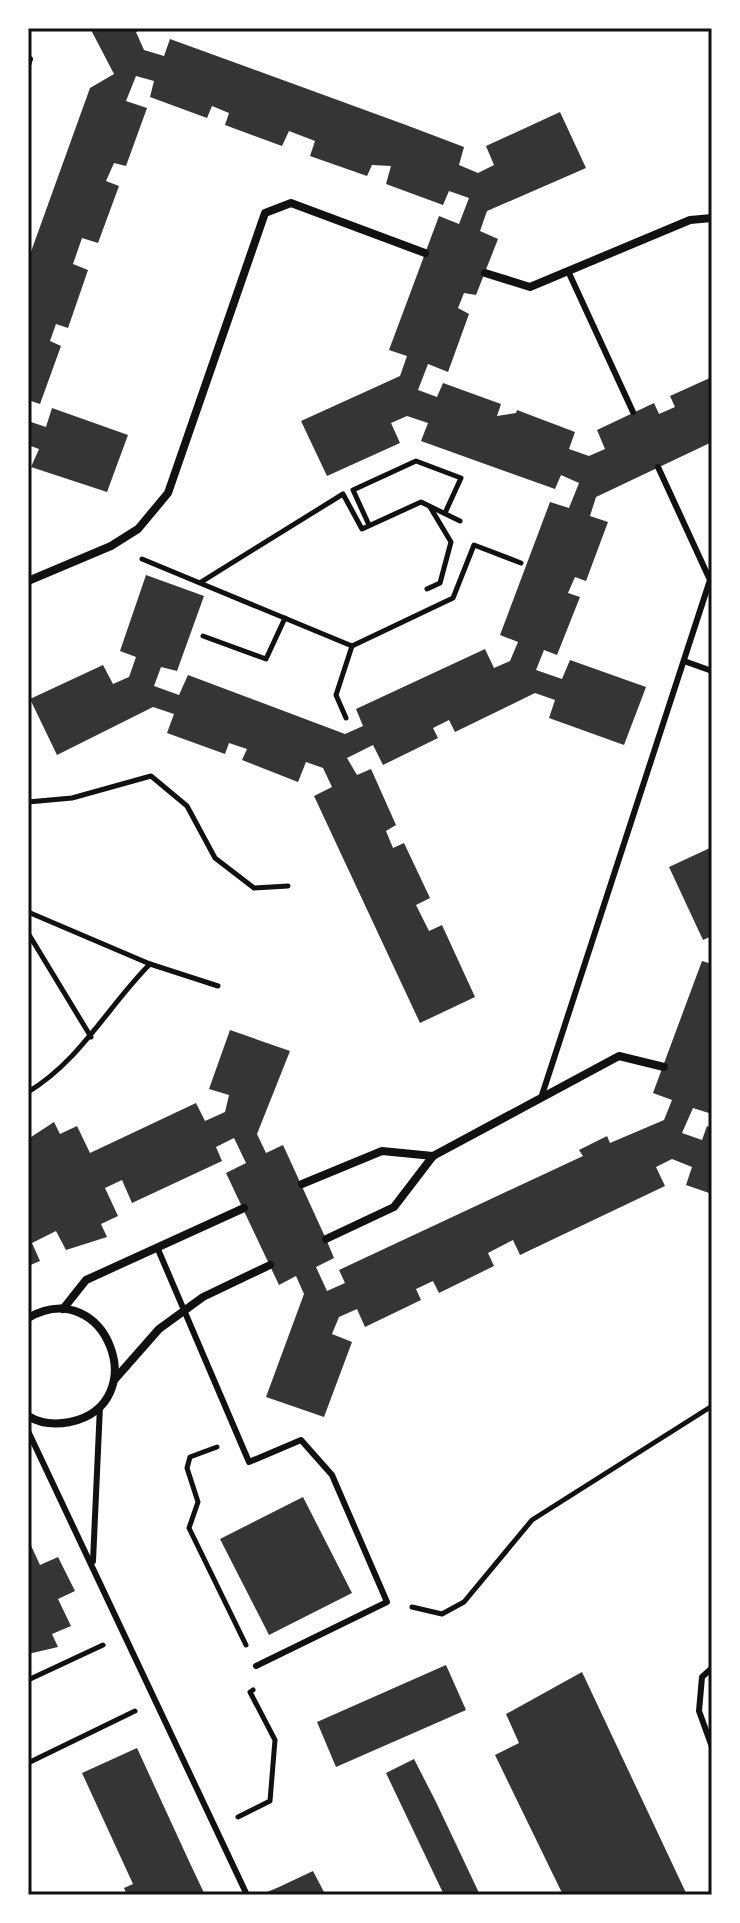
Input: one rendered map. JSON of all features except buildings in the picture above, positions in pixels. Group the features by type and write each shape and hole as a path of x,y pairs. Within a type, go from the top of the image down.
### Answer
{"street":[{"path":"28,581 111,546 138,529 168,493 265,213 291,203 425,253"},
{"path":"485,273 530,287 690,220 712,218"},
{"path":"326,1239 394,1207 433,1156 542,1095 619,1056 664,1067"},
{"path":"302,1184 382,1151 433,1156"},
{"path":"63,1309 86,1280 244,1208"},
{"path":"28,1416 60,1425 82,1420 100,1406 114,1380 159,1329 184,1311 270,1265"},
{"path":"28,1318 40,1311 63,1309 89,1318 108,1338 114,1352 114,1380"}],"lane":[{"path":"568,271 633,412"},
{"path":"542,1095 711,580 658,467"},
{"path":"684,661 712,671"},
{"path":"157,1247 249,1462 301,1440 332,1475 387,1602 256,1666"},
{"path":"93,1565 100,1406"},
{"path":"28,1431 247,1895"},
{"path":"712,1668 702,1677 699,1711 712,1747"}],"path":[{"path":"370,525 353,490 416,461 461,478 445,513"},
{"path":"200,583 343,494 362,529 421,502 460,521"},
{"path":"427,589 440,583 451,542 430,506"},
{"path":"346,718 336,695 352,646 453,598 474,545 521,563"},
{"path":"111,546 352,646"},
{"path":"203,636 266,659 285,618"},
{"path":"28,802 72,798 151,776 187,806 215,858 254,888 288,886"},
{"path":"28,912 150,964 218,986"},
{"path":"28,933 91,1037"},
{"path":"28,1092 91,1037 121,993 150,964"},
{"path":"387,1602 442,1614 464,1602 532,1520 712,1406"},
{"path":"216,1828 270,1801 275,1740 250,1692 262,1686 256,1666 189,1528 198,1502 187,1468 190,1457 217,1448 234,1425"},
{"path":"28,1680 83,1655"},
{"path":"28,1763 156,1701"}]}
